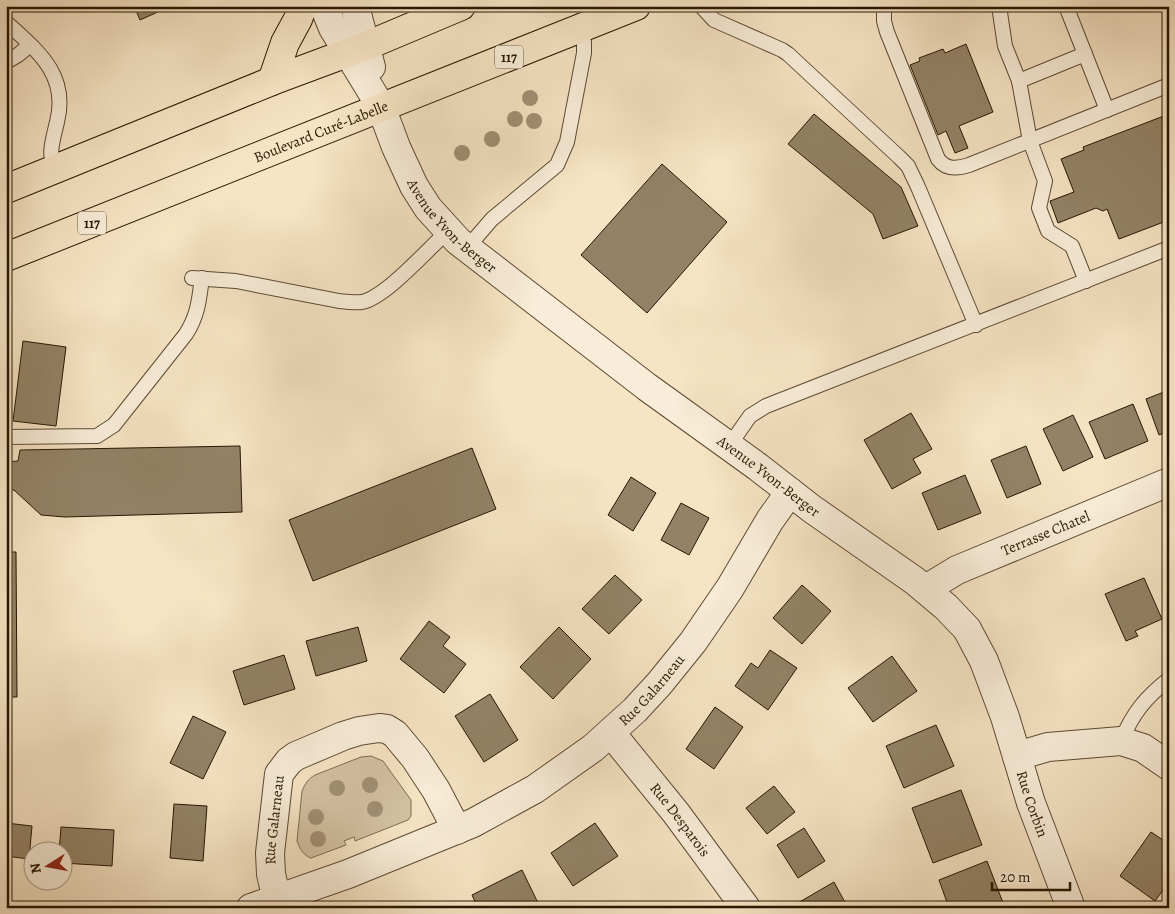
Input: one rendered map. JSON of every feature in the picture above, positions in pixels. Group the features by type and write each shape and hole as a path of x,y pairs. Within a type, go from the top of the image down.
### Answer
{"main road":[{"path":"272,81 285,43 303,6"},
{"name":"Boulevard Curé-Labelle","path":"6,257 381,107 580,30 636,6"},
{"path":"6,189 272,81 357,49 445,8"}],"street":[{"name":"Avenue Yvon-Berger","path":"324,6 333,28 357,49 396,147 414,186 428,208 457,240 647,387 928,591 952,612 967,628 984,662 1017,756"},
{"path":"355,6 357,49"},
{"name":"Terrasse Chatel","path":"928,591 934,584 957,570 1169,482"},
{"name":"Rue Galarneau","path":"250,908 348,874 457,830 535,789 588,752 611,733 659,684 693,642 730,588 770,520 790,492"},
{"name":"Rue Galarneau","path":"276,900 271,874 270,853 279,774 289,761 296,756 343,736 358,731 379,728 387,729 395,734 415,758 436,790 457,830"},
{"name":"Rue Desparois","path":"611,733 676,813 746,908"},
{"path":"1017,756 1048,748 1121,741 1143,748 1169,766"},
{"name":"Rue Corbin","path":"1017,756 1031,803 1071,908"}],"lane":[{"path":"701,6 714,20 788,54 908,166 976,325"},
{"path":"884,6 884,21 887,32 938,159 942,165 948,168 961,168 969,165 1169,85"},
{"path":"1000,6 1006,46 1019,80 1030,141 1045,181 1039,208 1048,231 1072,246 1086,282"},
{"path":"1066,6 1107,110"},
{"path":"6,22 48,64 57,84 59,114 50,154 54,170"},
{"path":"6,437 97,436 108,430 120,418 193,323 198,312 197,278 236,281 339,301 363,302 379,295 457,240 492,219 557,164 562,154 567,142 584,53 584,42 580,30"},
{"path":"6,62 30,45"},
{"path":"1019,80 1085,54"},
{"path":"729,446 743,425 755,412 1169,248"},
{"path":"1121,741 1140,704 1169,679"}],"shaded area":[{"path":"371,756 383,761 411,800 411,816 408,820 355,841 354,837 344,841 346,845 311,858 308,857 299,847 297,841 302,791 306,784 315,775 361,757"}],"building":[{"path":"134,6 171,6 140,20"},
{"path":"966,44 993,112 959,126 968,148 955,153 946,131 938,135 910,65 920,61 919,58 943,49 945,53"},
{"path":"814,114 901,187 918,226 883,239 873,214 788,144"},
{"path":"1169,114 1169,220 1119,239 1107,209 1103,211 1096,208 1058,223 1050,201 1074,192 1061,159 1084,150 1083,147"},
{"path":"662,164 727,222 647,313 581,255"},
{"path":"23,341 66,347 56,426 13,421"},
{"path":"1169,390 1169,431 1159,435 1146,399"},
{"path":"1133,404 1148,441 1105,459 1089,422"},
{"path":"911,413 932,449 913,459 921,473 892,489 864,440"},
{"path":"1073,415 1093,457 1063,471 1043,429"},
{"path":"240,446 242,512 65,517 41,515 14,490 6,491 6,462 18,461 20,450"},
{"path":"1026,446 1041,484 1007,498 991,460"},
{"path":"472,448 496,509 313,581 289,520"},
{"path":"965,475 981,513 938,530 922,493"},
{"path":"631,477 656,493 633,531 608,515"},
{"path":"681,503 709,518 689,555 661,540"},
{"path":"6,552 16,552 17,697 6,697"},
{"path":"615,575 642,600 609,634 582,609"},
{"path":"1144,578 1162,619 1135,631 1138,636 1126,641 1105,594"},
{"path":"802,585 831,611 802,644 773,618"},
{"path":"429,621 450,637 443,646 466,664 444,693 400,659"},
{"path":"358,627 367,661 316,676 306,641"},
{"path":"559,627 591,659 553,699 520,667"},
{"path":"770,650 797,668 768,710 735,686 751,663 758,668"},
{"path":"284,655 295,689 244,705 233,671"},
{"path":"892,656 917,691 873,722 848,688"},
{"path":"490,694 518,740 484,762 455,716"},
{"path":"715,707 743,727 714,769 686,749"},
{"path":"193,716 226,732 203,779 170,763"},
{"path":"936,725 954,766 904,788 886,746"},
{"path":"774,786 795,812 767,834 746,808"},
{"path":"961,790 982,845 933,863 912,808"},
{"path":"174,804 207,806 203,861 170,858"},
{"path":"6,823 32,826 31,842 22,842 22,858 6,856"},
{"path":"595,823 618,856 573,886 551,853"},
{"path":"61,827 114,830 112,866 72,864 72,842 60,842"},
{"path":"804,828 825,861 798,878 777,845"},
{"path":"1151,832 1169,844 1169,882 1155,901 1120,876"},
{"path":"987,861 1005,908 949,908 939,880"},
{"path":"522,870 539,905 535,908 478,908 472,895"},
{"path":"834,882 848,908 798,908 796,904"}]}
